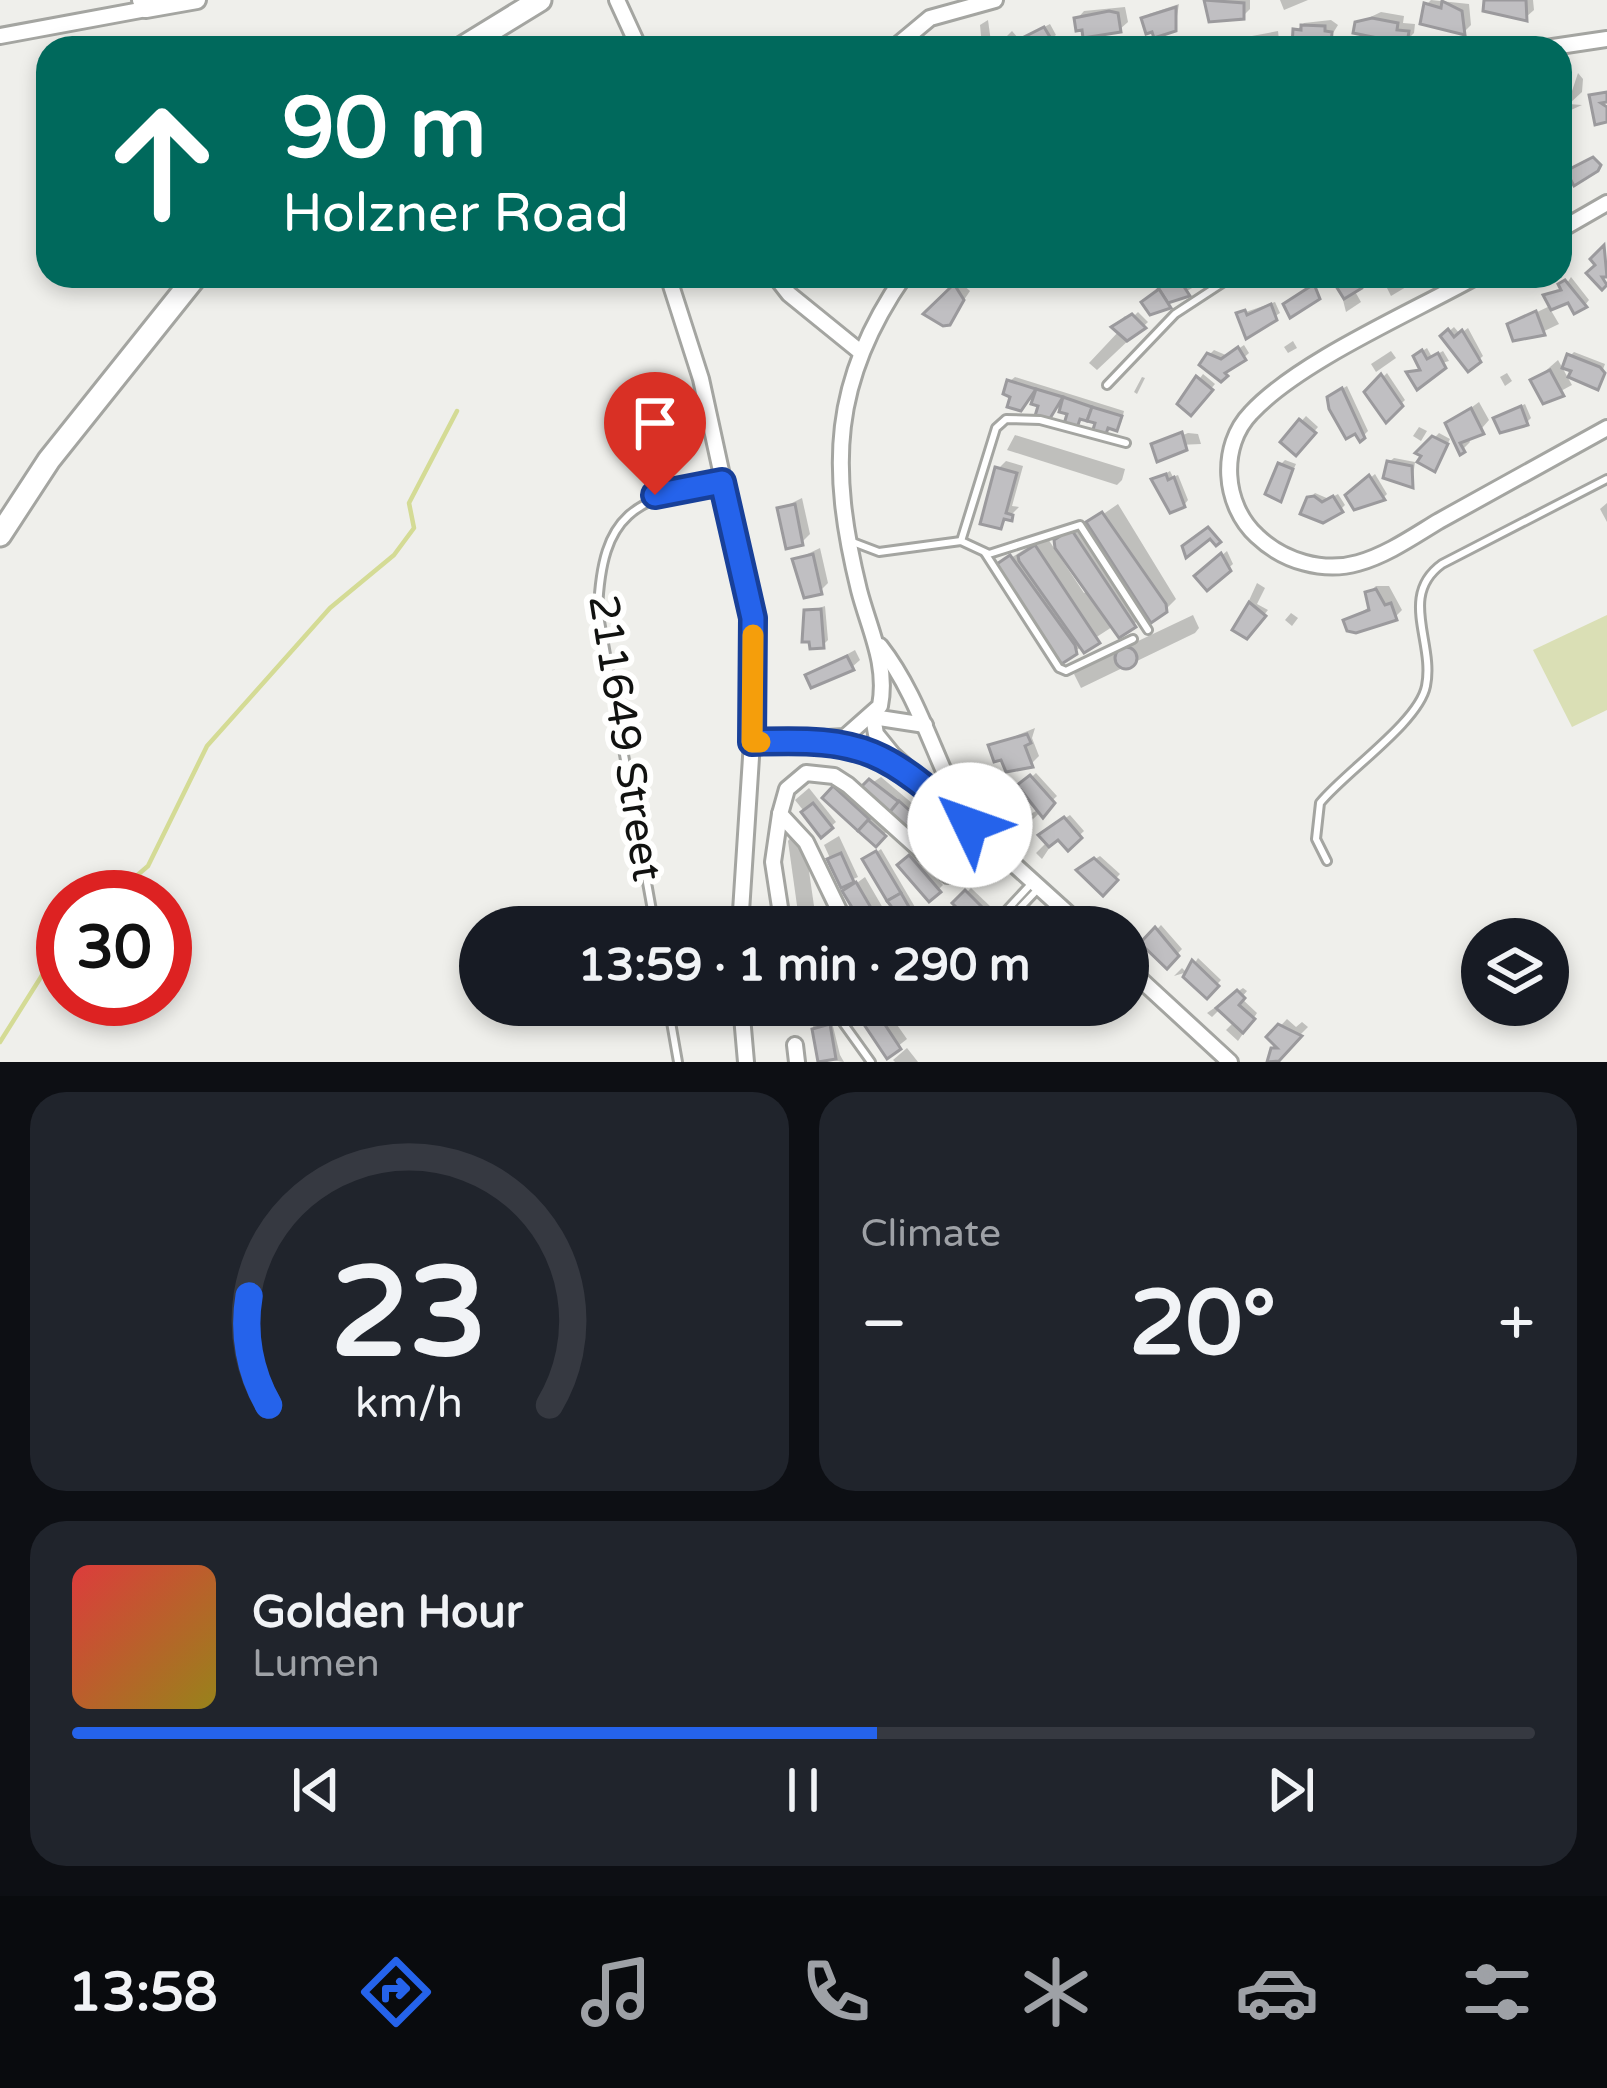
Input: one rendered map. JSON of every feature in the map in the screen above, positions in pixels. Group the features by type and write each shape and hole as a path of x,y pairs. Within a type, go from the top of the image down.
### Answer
{"highway":[{"path":"482,36 540,0"},
{"path":"0,535 49,460 186,288"}],"street":[{"path":"0,36 143,4 197,0"},
{"path":"617,0 634,36"},
{"path":"908,36 930,18 995,0"},
{"path":"1572,44 1607,39"},
{"path":"1572,223 1607,203"},
{"path":"672,288 700,379 753,618 752,742 741,906"},
{"path":"788,288 858,350"},
{"path":"897,288 858,350 837,452 841,511 877,642 925,725 938,769 970,825"},
{"path":"1455,288 1294,378 1250,414 1234,437 1228,463 1237,507 1248,527 1304,563 1357,564 1607,428"},
{"path":"752,742 828,739 856,732 873,717 883,692 877,642"},
{"path":"873,717 925,725"},
{"path":"873,717 879,738 914,775 1061,906"},
{"path":"828,739 914,775"},
{"path":"780,906 773,862 780,814 795,780 819,772 848,785 949,875 989,841"},
{"path":"780,814 806,842 837,906"},
{"path":"1149,987 1230,1062"},
{"path":"742,1026 746,1062"},
{"path":"795,1045 796,1062"}],"lane":[{"path":"1107,385 1159,328 1216,288"},
{"path":"962,541 996,428 1006,419 1040,420 1126,443"},
{"path":"1327,861 1315,824 1320,802 1424,694 1427,672 1418,598 1427,577 1442,564 1607,479"},
{"name":"211649 Street","path":"651,906 598,610 599,575 607,545 638,507 655,495 722,482"},
{"path":"985,553 1080,525 1148,630"},
{"path":"850,542 879,552 962,541 985,553 1063,671 1133,639"},
{"path":"1013,906 1037,884"},
{"path":"1019,906 1037,884"},
{"path":"672,1026 678,1062"},
{"path":"845,1026 871,1062"}],"green space":[{"path":"1607,615 1607,710 1572,727 1533,650"}],"building":[{"path":"1204,0 1244,3 1244,19 1209,22"},
{"path":"1484,0 1526,0 1527,21 1483,11"},
{"path":"1442,1 1462,11 1465,35 1420,24 1424,3 1441,8"},
{"path":"1176,7 1176,31 1146,34 1141,18"},
{"path":"1118,13 1121,32 1083,36 1082,30 1076,31 1074,18"},
{"path":"1372,18 1398,23 1397,30 1409,31 1408,36 1353,33 1355,22"},
{"path":"1301,25 1325,26 1332,36 1293,36 1293,29 1301,30"},
{"path":"1044,27 1049,36 1026,36"},
{"path":"1607,92 1607,102 1601,103 1607,107 1607,122 1595,125 1589,95"},
{"path":"1593,157 1601,165 1574,186 1572,168"},
{"path":"1604,245 1607,277 1602,277 1607,285 1602,290 1586,273 1595,265 1590,259"},
{"path":"950,288 956,288 964,300 950,325 923,314"},
{"path":"1158,288 1185,288 1190,296 1168,303"},
{"path":"1308,288 1316,288 1320,299 1290,318 1283,304"},
{"path":"1337,288 1362,288 1344,299"},
{"path":"1572,288 1587,307 1574,314 1568,303 1551,310 1543,295"},
{"path":"1159,289 1171,308 1150,315 1141,302"},
{"path":"1271,304 1277,320 1246,339 1236,313 1245,310 1247,315"},
{"path":"1536,311 1545,335 1513,341 1507,324"},
{"path":"1132,314 1146,328 1127,341 1111,327"},
{"path":"1448,329 1454,337 1462,330 1481,362 1468,372 1440,336"},
{"path":"1238,347 1246,360 1225,373 1228,376 1221,382 1199,365 1207,353 1221,359"},
{"path":"1422,350 1427,359 1438,353 1446,368 1417,390 1406,372 1420,370 1413,356"},
{"path":"1567,354 1600,367 1605,373 1598,390 1568,377 1571,371 1562,368"},
{"path":"1550,370 1564,396 1543,404 1530,380"},
{"path":"1381,374 1403,406 1386,423 1364,392"},
{"path":"1196,376 1213,390 1191,416 1177,404"},
{"path":"1007,380 1036,389 1021,411 1007,407 1010,397 1003,394"},
{"path":"1342,388 1365,438 1360,442 1355,434 1346,439 1329,409 1327,397"},
{"path":"1036,389 1063,397 1049,420 1035,416 1038,406 1031,404"},
{"path":"1063,397 1092,407 1087,421 1080,419 1077,428 1064,424 1067,414 1059,412"},
{"path":"1521,406 1528,425 1500,433 1493,418"},
{"path":"1092,407 1122,416 1117,431 1108,428 1105,437 1092,433 1095,423 1087,421"},
{"path":"1471,408 1484,434 1460,443 1465,452 1460,455 1445,423"},
{"path":"668,416 676,438 660,444 652,422"},
{"path":"1299,419 1316,433 1296,456 1280,442"},
{"path":"1182,432 1187,450 1157,462 1151,444"},
{"path":"1432,436 1448,444 1435,472 1417,462 1421,456 1415,453"},
{"path":"1387,461 1412,466 1413,488 1383,478"},
{"path":"1278,463 1293,469 1281,502 1265,494"},
{"path":"995,467 1017,473 1006,513 1013,515 1012,521 1004,519 1001,529 980,524"},
{"path":"1166,474 1168,480 1174,477 1185,507 1170,513 1151,479"},
{"path":"1369,475 1385,500 1354,510 1345,495"},
{"path":"1333,496 1343,512 1323,523 1300,514 1307,497 1322,502"},
{"path":"795,504 803,545 786,549 777,508"},
{"path":"1102,512 1166,604 1167,612 1151,623 1086,522"},
{"path":"1208,527 1221,542 1216,546 1210,539 1186,558 1182,546"},
{"path":"1071,529 1136,627 1119,638 1055,548 1054,540"},
{"path":"1035,545 1100,643 1084,653 1019,561 1018,556"},
{"path":"1221,553 1231,571 1207,591 1194,576"},
{"path":"813,554 822,594 804,598 792,559"},
{"path":"1010,555 1075,645 1077,654 1060,665 994,566"},
{"path":"1376,589 1385,605 1391,603 1397,620 1356,633 1347,631 1343,620 1369,610 1365,592"},
{"path":"1249,602 1266,616 1247,639 1232,630"},
{"path":"821,609 824,648 810,649 809,642 802,642 804,610"},
{"path":"1126,647 1137,658 1126,669 1115,658"},
{"path":"847,656 854,670 811,688 805,675"},
{"path":"1027,734 1031,743 1025,746 1033,767 1006,772 1001,760 994,762 988,745"},
{"path":"1030,775 1055,803 1043,818 1017,785"},
{"path":"869,779 899,802 889,813 861,787"},
{"path":"833,786 869,819 858,831 822,798"},
{"path":"899,801 918,818 907,830 889,813"},
{"path":"813,803 833,828 821,838 801,812"},
{"path":"1064,817 1082,838 1068,851 1058,840 1049,847 1038,835"},
{"path":"868,820 886,836 876,847 858,831"},
{"path":"937,831 961,852 948,867 924,845"},
{"path":"876,851 901,893 887,901 862,859"},
{"path":"841,853 854,882 841,888 827,859"},
{"path":"909,855 941,892 929,902 897,865"},
{"path":"1094,858 1118,880 1103,896 1076,870"},
{"path":"856,882 870,906 851,906 842,891"},
{"path":"965,890 981,906 955,906 952,903"},
{"path":"901,893 908,906 891,906 887,901"},
{"path":"1155,927 1179,956 1167,969 1149,952 1149,933"},
{"path":"1192,960 1219,986 1207,999 1183,977"},
{"path":"1237,990 1245,998 1239,1005 1255,1019 1243,1033 1216,1008"},
{"path":"1278,1024 1302,1036 1279,1061 1267,1062 1271,1048 1277,1048 1266,1037"},
{"path":"830,1026 836,1059 818,1062 812,1029"},
{"path":"865,1026 886,1026 901,1049 887,1059"}],"waterway":[{"path":"143,870 207,746 330,608 394,555 414,528 409,503 457,411"},
{"path":"0,1042 36,985"}],"slow traffic":[{"path":"753,635 752,742 760,742"}],"route":[{"path":"655,495 722,482 753,618 752,742 828,739 890,760 970,825"}]}
